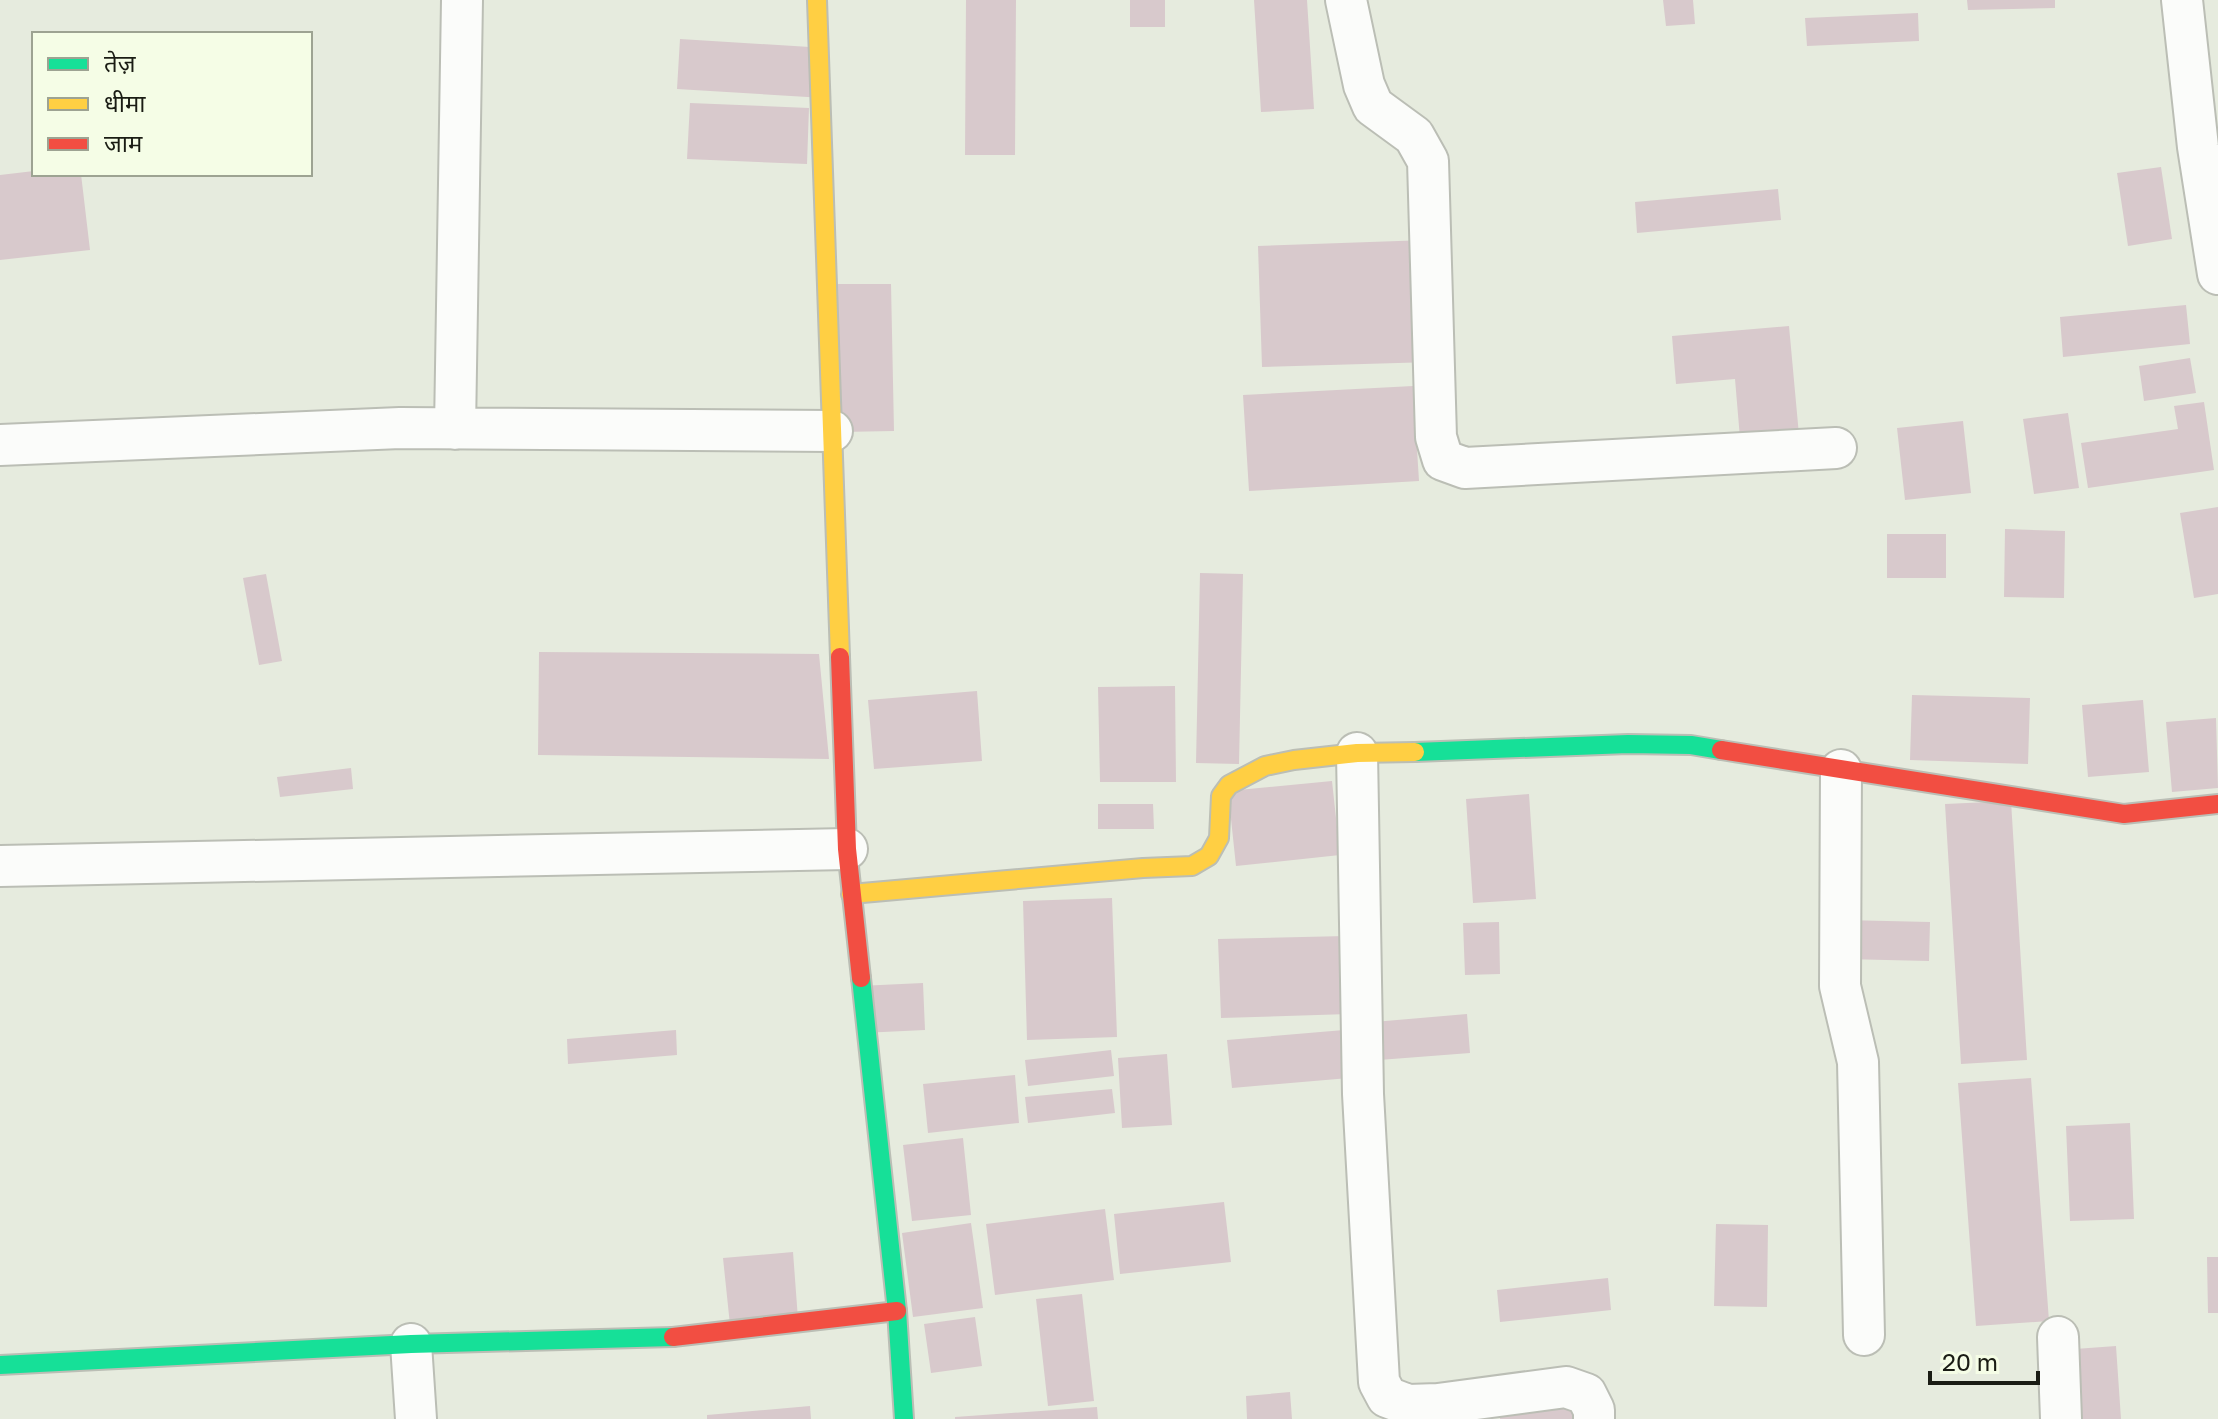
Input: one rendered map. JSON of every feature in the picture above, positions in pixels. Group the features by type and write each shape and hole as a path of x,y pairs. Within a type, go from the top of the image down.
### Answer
{"street":[{"path":"455,429 462,0"},
{"path":"817,0 847,849 897,1311 904,1419"},
{"path":"1346,0 1364,85 1373,106 1414,136 1428,161 1436,437 1443,460 1465,468 1836,448"},
{"path":"2182,0 2198,147 2218,274"},
{"path":"0,445 400,428 832,431"},
{"path":"851,894 1192,866 1209,856 1219,838 1221,796 1229,785 1265,766 1357,753 1628,744 1691,745 2124,814 2218,804"},
{"path":"1357,753 1363,1094 1379,1382 1387,1397 1408,1405 1438,1404 1566,1387 1586,1394 1594,1410 1594,1419"},
{"path":"1841,770 1840,986 1858,1062 1864,1335"},
{"path":"0,866 847,849"},
{"path":"0,1365 411,1344 686,1337 897,1311"},
{"path":"2058,1337 2061,1419"},
{"path":"411,1344 416,1419"}],"building":[{"path":"966,0 1016,0 1015,155 965,155"},
{"path":"1130,0 1165,0 1165,27 1130,27"},
{"path":"1254,0 1307,0 1314,109 1261,112"},
{"path":"1663,0 1693,0 1695,24 1666,26"},
{"path":"1967,0 2055,0 2055,8 1968,10"},
{"path":"1918,13 1919,41 1807,46 1805,18"},
{"path":"680,39 826,48 824,98 677,89"},
{"path":"690,103 809,108 807,164 687,159"},
{"path":"2161,167 2172,239 2128,246 2117,173"},
{"path":"32,171 32,176 81,176 90,250 0,260 0,175"},
{"path":"1778,189 1781,220 1637,233 1635,202"},
{"path":"1427,240 1432,362 1262,367 1258,246"},
{"path":"837,284 891,284 894,431 840,432"},
{"path":"2186,305 2190,344 2063,357 2060,317"},
{"path":"1789,326 1801,457 1742,462 1735,379 1676,384 1672,336"},
{"path":"2190,358 2196,393 2144,401 2139,366"},
{"path":"1413,386 1419,481 1249,491 1243,395"},
{"path":"2204,402 2214,470 2088,488 2081,443 2178,429 2174,406"},
{"path":"2068,413 2079,488 2034,494 2023,419"},
{"path":"1963,421 1971,493 1905,500 1897,428"},
{"path":"2218,507 2218,594 2194,598 2180,513"},
{"path":"2005,529 2065,531 2064,598 2004,597"},
{"path":"1887,534 1946,534 1946,578 1887,578"},
{"path":"1200,573 1243,574 1239,764 1196,763"},
{"path":"266,574 282,661 259,665 243,578"},
{"path":"539,652 819,654 829,759 538,755"},
{"path":"1175,686 1176,782 1100,782 1098,687"},
{"path":"977,691 982,761 874,769 868,700"},
{"path":"1912,695 2030,698 2028,764 1910,760"},
{"path":"2143,700 2149,772 2088,777 2082,705"},
{"path":"2216,718 2218,788 2172,792 2166,722"},
{"path":"351,768 353,789 280,797 277,777"},
{"path":"1332,781 1340,855 1236,866 1228,791"},
{"path":"1529,794 1536,899 1473,903 1466,799"},
{"path":"2011,801 2027,1060 1961,1064 1945,804"},
{"path":"1098,804 1153,804 1154,829 1098,829"},
{"path":"1112,898 1117,1037 1027,1040 1023,901"},
{"path":"1844,920 1930,922 1929,961 1844,959"},
{"path":"1499,922 1500,974 1465,975 1463,923"},
{"path":"1346,936 1349,1014 1221,1018 1218,939"},
{"path":"923,983 925,1030 862,1033 859,986"},
{"path":"1467,1014 1470,1053 1366,1061 1362,1023"},
{"path":"676,1030 677,1055 568,1064 567,1039"},
{"path":"1344,1030 1349,1078 1232,1088 1227,1040"},
{"path":"1111,1050 1114,1076 1028,1086 1025,1060"},
{"path":"1167,1054 1172,1125 1122,1128 1118,1058"},
{"path":"1015,1075 1019,1123 928,1133 923,1084"},
{"path":"2031,1078 2049,1321 1976,1326 1958,1083"},
{"path":"1112,1089 1115,1113 1028,1123 1025,1097"},
{"path":"2130,1123 2134,1219 2070,1221 2066,1126"},
{"path":"963,1138 971,1215 912,1221 903,1145"},
{"path":"1224,1202 1231,1262 1120,1274 1114,1214"},
{"path":"1105,1209 1114,1280 995,1295 986,1224"},
{"path":"971,1223 983,1308 913,1317 902,1233"},
{"path":"1716,1224 1768,1225 1767,1307 1714,1306"},
{"path":"793,1252 798,1319 730,1325 723,1258"},
{"path":"2207,1257 2218,1257 2218,1313 2208,1313"},
{"path":"1608,1278 1611,1310 1500,1322 1497,1290"},
{"path":"1082,1294 1094,1401 1048,1406 1036,1299"},
{"path":"975,1317 982,1366 931,1373 924,1324"},
{"path":"2116,1346 2121,1419 2053,1419 2048,1351"},
{"path":"1290,1392 1292,1419 1247,1419 1246,1396"},
{"path":"810,1406 811,1419 707,1419 707,1415"},
{"path":"1571,1406 1573,1419 1500,1419 1500,1417"},
{"path":"1097,1407 1098,1419 955,1419 955,1417"}],"traffic: fast":[{"path":"1415,752 1628,744 1691,745 1721,750"},
{"path":"861,978 897,1311 904,1419"},
{"path":"0,1365 411,1344 673,1337"}],"traffic: slow":[{"path":"817,0 840,657"},
{"path":"851,894 1192,866 1209,856 1219,838 1221,796 1229,785 1265,766 1357,753 1415,752"}],"traffic: jam":[{"path":"840,657 847,849 861,978"},
{"path":"1721,750 2124,814 2218,804"},
{"path":"673,1337 897,1311"}]}
